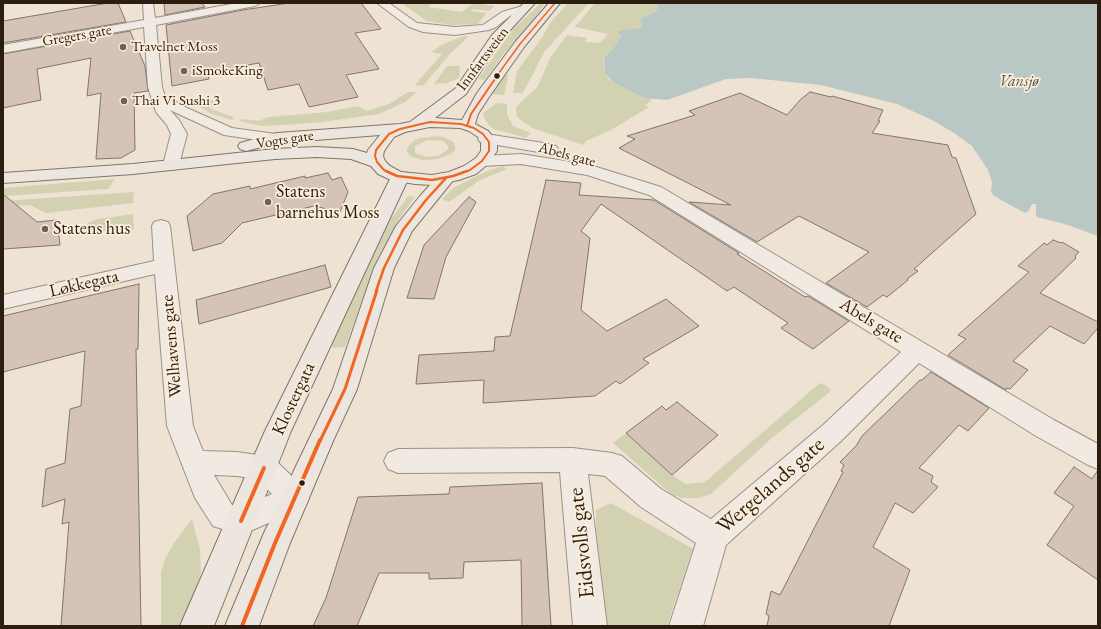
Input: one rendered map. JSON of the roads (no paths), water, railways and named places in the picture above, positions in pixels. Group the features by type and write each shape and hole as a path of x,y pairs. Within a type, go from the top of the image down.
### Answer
{"main road":[{"name":"Innfartsveien","path":"467,126 471,114 482,96 520,44 555,3"},
{"name":"Innfartsveien","path":"377,162 375,156 376,150 389,134 407,127 443,106 461,91 496,38 526,6"},
{"name":"Vogts gate","path":"171,165 277,138 407,127 430,122 446,122 467,126 483,134 486,139"},
{"path":"400,177 432,180 446,178 470,170 482,161 488,151 489,142 486,139"},
{"name":"Vogts gate","path":"3,178 133,169 317,152 353,154 377,162 384,170 400,177"},
{"name":"Klostergata","path":"197,626 240,521 264,468 278,431 400,177"},
{"path":"242,626 264,569 345,389 384,268 403,230 426,200 446,178"}],"street":[{"path":"148,3 155,87 163,112 174,123 179,134 171,165"},
{"name":"Gregers gate","path":"3,49 255,3"},
{"path":"382,3 413,25 423,28 454,32 477,30 492,26 506,14 526,6"},
{"path":"159,98 182,111 229,132 277,138"},
{"name":"Abels gate","path":"486,139 555,150 617,170 655,191 1044,428 1098,457"},
{"name":"Abels gate","path":"482,161 521,159 547,162 590,170 644,186"},
{"name":"Welhavens gate","path":"161,226 180,426 196,463 205,489 223,516 240,521"},
{"name":"Løkkegata","path":"3,302 165,265"},
{"name":"Wergelands gate","path":"398,461 573,460 612,465 652,498 713,537 832,433 918,350"},
{"name":"Eidsvolls gate","path":"573,460 590,626"},
{"path":"196,463 237,464 264,468 295,498 240,521"},
{"path":"686,626 713,537"}],"water":[{"name":"Vansjø","path":"658,3 1098,3 1098,236 1068,225 1037,217 1036,204 1032,204 1028,212 1025,213 993,195 991,191 992,182 988,170 972,146 932,120 897,104 821,85 751,78 726,79 667,100 646,98 628,90 614,82 605,74 604,58 622,36 619,34 619,31 640,28 642,26 641,18 655,12 658,8"}],"place":[{"name":"Travelnet Moss","path":"123,47"},
{"name":"iSmokeKing","path":"184,71"},
{"name":"Thai Vi Sushi 3","path":"124,101"},
{"name":"Statens barnehus Moss","path":"268,202"},
{"name":"Statens hus","path":"45,229"}]}
